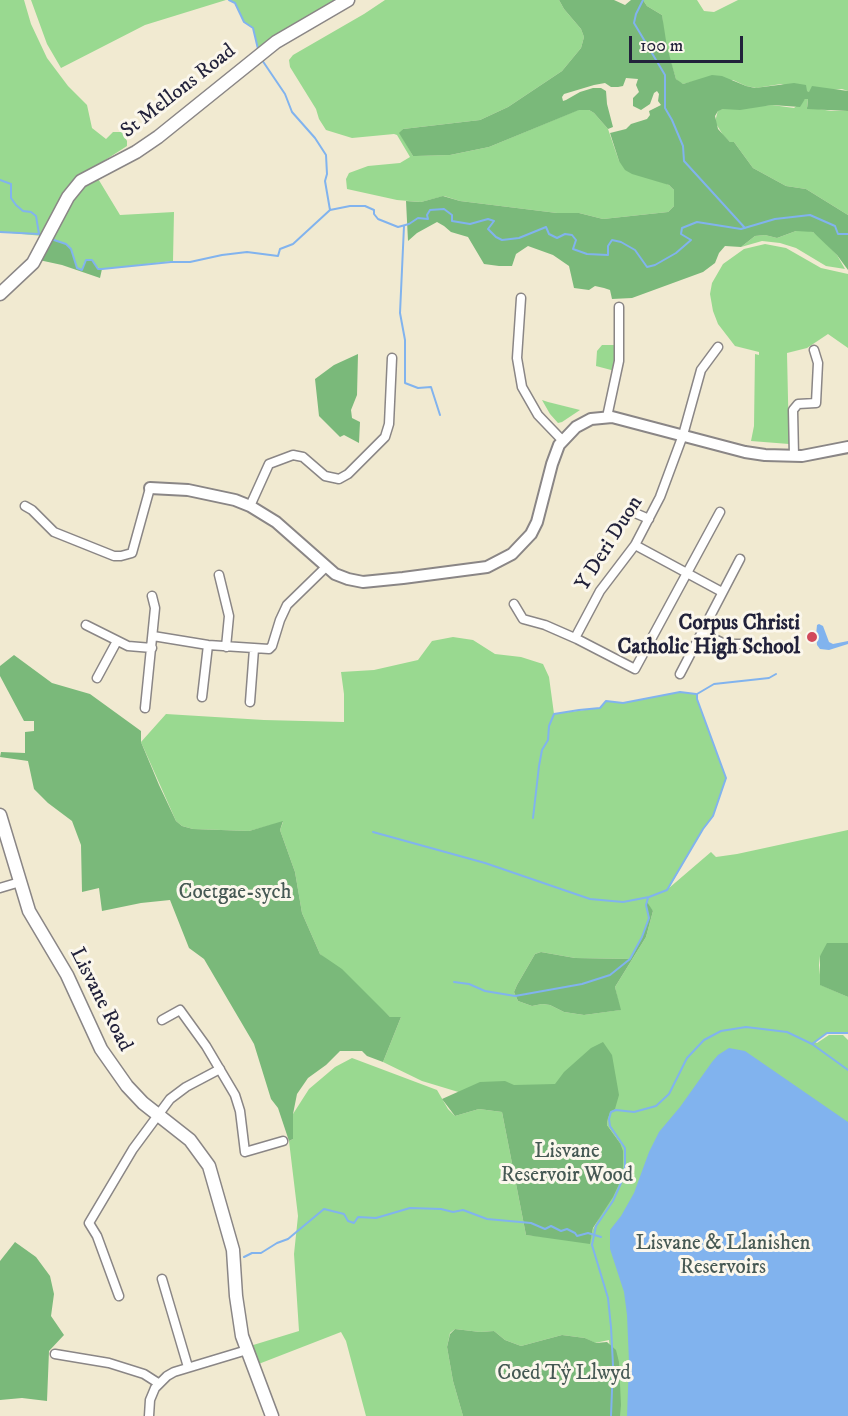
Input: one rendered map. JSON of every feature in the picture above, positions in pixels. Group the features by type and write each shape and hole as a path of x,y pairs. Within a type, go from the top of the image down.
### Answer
{"main road":[{"name":"St Mellons Road","path":"0,294 33,263 68,197 81,181 159,137 276,42 348,0"},
{"name":"Lisvane Road","path":"0,815 32,916 67,975 100,1049 127,1086 143,1103 190,1140 208,1166 233,1250 239,1319 247,1350 272,1416"}],"street":[{"path":"521,298 517,349 522,387 538,415 562,440"},
{"path":"606,417 619,361 619,307"},
{"name":"Y Deri Duon","path":"575,638 600,591 635,545 665,488 701,370 718,347"},
{"path":"794,456 792,410 798,404 816,403 818,363 814,350"},
{"path":"250,506 268,464 293,455 303,457 326,476 339,479 348,474 385,437 389,424 392,358"},
{"path":"24,506 32,510 54,532 114,556 121,556 132,553 150,488 188,490 236,500 276,522 326,567 341,577 363,582 487,567 500,561 522,544 537,522 555,453 562,440 583,423 606,417 621,419 751,453 812,455 848,447"},
{"path":"514,604 523,619 545,625 575,638 635,669 720,512"},
{"path":"635,513 649,519"},
{"path":"635,545 722,592"},
{"path":"680,674 740,559"},
{"path":"153,636 226,647 264,649 272,646 287,605 326,567"},
{"path":"219,575 229,616 226,647"},
{"path":"145,708 155,608 152,596"},
{"path":"86,625 128,646 152,648"},
{"path":"702,633 725,644 750,644"},
{"path":"97,678 117,641"},
{"path":"202,697 207,645"},
{"path":"250,702 254,649"},
{"path":"0,888 20,882"},
{"path":"162,1020 180,1010 220,1069 235,1095 240,1111 245,1152 283,1141"},
{"path":"119,1296 97,1236 89,1223 133,1149 170,1099 186,1087 220,1069"},
{"path":"162,1280 188,1367"},
{"path":"149,1416 150,1400 158,1383 174,1372 247,1350"},
{"path":"55,1353 110,1363 144,1374 158,1383"}],"green space":[{"path":"0,0 24,0 31,24 47,58 68,86 87,105 92,128 106,139 113,132 122,132 127,141 127,146 82,175 43,236 0,232"},
{"path":"31,0 226,0 145,25 61,68 47,44"},
{"path":"229,0 341,0 258,49 253,28 244,22 235,3"},
{"path":"385,0 559,0 581,29 584,37 581,48 562,71 508,107 480,120 403,129 400,133 413,156 450,155 489,147 578,110 589,110 608,129 619,161 669,185 674,190 674,206 668,212 603,219 579,213 557,213 460,201 444,196 421,202 397,200 347,189 346,179 349,173 368,166 400,163 410,157 397,135 394,134 352,138 326,130 290,67 289,60 293,55"},
{"path":"559,0 614,0 625,5 631,0 643,0 647,6 662,15 667,47 676,79 683,84 712,75 722,76 755,88 794,83 806,85 809,92 812,86 848,91 848,111 807,109 808,99 805,99 800,107 772,105 740,110 723,109 715,116 718,129 730,142 734,142 753,168 786,186 806,189 848,215 848,270 837,255 813,232 796,231 777,238 765,235 755,236 741,247 725,246 715,263 703,272 632,298 612,299 610,290 604,288 595,286 589,290 574,288 569,266 553,255 528,246 516,254 512,266 499,266 484,264 468,237 451,232 437,222 408,241 406,201 421,202 443,196 460,201 557,213 579,213 603,219 668,212 674,206 674,190 669,185 625,170 619,161 610,133 626,129 631,124 647,119 650,115 649,111 661,105 657,91 650,104 641,110 633,106 633,98 639,92 636,85 638,79 626,78 623,86 618,87 611,87 605,83 594,85 564,94 562,97 563,101 593,88 606,91 613,127 608,129 594,113 589,110 579,110 489,147 450,155 416,156 413,156 399,133 403,129 480,120 508,107 562,71 581,48 584,37 581,29"},
{"path":"643,0 697,0 704,11 714,12 738,0 848,0 848,91 842,89 809,92 781,84 756,88 733,80 699,80 680,83 676,79 664,40 662,15 647,6"},
{"path":"808,99 807,107 848,111 848,215 806,189 786,186 753,168 734,142 730,142 723,135 715,122 718,110 772,105 794,108"},
{"path":"97,177 120,215 174,212 173,261 102,269 84,263 82,270 77,268 58,242 51,239 81,186"},
{"path":"805,230 813,232 822,239 837,255 845,269 826,266 796,248 780,243 762,241 741,247 755,236 765,235 777,238"},
{"path":"51,239 66,244 71,249 77,268 82,270 86,260 92,260 98,269 102,269 100,278 39,260"},
{"path":"765,244 786,248 821,268 848,274 848,348 828,334 807,348 787,353 789,444 751,441 754,426 755,354 759,355 759,352 735,346 718,324 710,294 712,283 723,264 744,249"},
{"path":"602,345 617,345 615,371 596,366 597,351"},
{"path":"358,354 357,395 351,410 352,418 360,422 359,443 344,435 340,437 319,416 315,379 334,365"},
{"path":"542,400 580,410 558,423"},
{"path":"453,637 473,640 495,654 521,657 543,664 549,677 554,714 600,708 606,701 623,703 680,692 697,694 726,778 713,816 669,888 711,852 716,857 737,854 848,830 848,943 820,956 819,965 821,985 848,997 848,1033 827,1033 815,1042 829,1035 843,1035 848,1040 848,1416 609,1416 611,1366 609,1340 595,1343 585,1338 562,1335 521,1346 505,1340 494,1331 455,1329 450,1333 447,1347 453,1381 463,1416 366,1416 346,1341 341,1332 256,1365 250,1346 299,1331 294,1254 298,1216 289,1141 293,1139 293,1114 309,1089 335,1067 352,1058 437,1090 455,1116 479,1109 502,1112 526,1235 590,1241 600,1216 620,1143 607,1125 608,1118 465,1094 422,1081 383,1062 401,1017 391,1018 320,954 302,913 295,872 280,830 283,822 249,831 193,829 182,826 176,821 141,742 166,714 344,722 341,672 374,670 418,660 432,641","holes":["646,905 653,911 646,937 615,987 620,1010 584,1015 564,1012 550,1005 532,1006 518,1001 514,992 535,954 541,952 575,958 630,959 649,918"]},
{"name":"Coetgae-sych","path":"14,655 52,683 90,694 141,731 141,742 159,785 176,821 182,826 193,829 249,831 283,821 280,830 295,872 302,913 320,954 342,969 390,1017 401,1017 383,1062 367,1056 362,1051 340,1051 308,1078 297,1094 293,1114 293,1139 289,1141 278,1108 271,1099 254,1044 204,959 189,948 170,900 102,911 99,888 82,892 81,845 72,821 34,789 28,761 0,757 1,752 25,753 25,732 34,731 34,721 24,721 0,676 0,666"},
{"path":"647,902 653,911 646,937 615,987 621,1010 584,1015 564,1012 550,1005 532,1006 518,1001 514,992 535,954 541,952 575,958 630,959 649,918"},
{"path":"827,943 848,943 848,997 820,985 820,956"},
{"name":"Lisvane Reservoir Wood","path":"603,1042 612,1055 619,1095 615,1109 610,1112 607,1125 623,1151 620,1182 593,1228 590,1244 526,1235 502,1112 479,1109 455,1116 442,1099 480,1082 505,1081 514,1085 555,1084 564,1072 591,1048"},
{"path":"15,1242 36,1257 50,1276 54,1294 51,1316 64,1335 49,1351 47,1401 22,1398 0,1400 0,1261"},
{"name":"Coed Tŷ Llwyd","path":"455,1329 494,1331 505,1340 521,1346 562,1335 585,1338 596,1343 607,1342 616,1350 619,1362 620,1416 463,1416 453,1381 447,1347 450,1334"}],"water":[{"path":"819,624 823,626 829,642 833,644 848,641 848,644 829,650 820,649 816,635"},
{"name":"Lisvane & Llanishen Reservoirs","path":"729,1048 745,1051 848,1122 848,1416 627,1416 629,1362 627,1315 624,1292 610,1249 610,1230 634,1193 659,1132 712,1062"}],"waterway":[{"path":"229,0 235,3 244,22 253,28 258,49"},
{"path":"643,0 634,23 665,75 665,108 683,146 684,161 745,228"},
{"path":"262,60 285,94 292,112 315,138 326,155 325,181 330,210 365,206 374,210 378,219 398,227 418,218 428,219 427,215 430,210 444,209 452,215 452,221 470,224 488,219 494,221 488,229 502,240 519,238 546,227 549,234 557,238 565,234 572,235 576,240 573,249 587,254 608,255 608,246 612,240 621,242 635,250 647,267 676,253 691,240 681,234 682,228 697,222 741,229 775,219 810,215 835,226 838,234 848,234"},
{"path":"0,180 11,184 11,198 16,205 23,211 31,212 36,216 39,234 43,236"},
{"path":"51,239 66,244 71,249 77,268 82,270 86,260 92,260 98,269 102,269 190,262 247,252 278,256 280,249 293,244 330,210"},
{"path":"404,226 400,313 405,340 405,383 418,388 431,387 440,415"},
{"path":"0,232 39,234"},
{"path":"373,832 485,863 590,899 623,902 649,897 667,890 713,816 726,778 697,694 714,684 769,678 776,674"},
{"path":"533,818 542,750 548,740 549,726 554,714 600,708 606,701 623,703 680,692 696,694"},
{"path":"454,982 469,984 485,991 515,996 582,984 610,975 630,959 642,937 649,918 646,905 648,898"},
{"path":"611,1416 613,1365 608,1298 592,1245 596,1226 613,1201 625,1167 625,1148 610,1126 611,1112 616,1110 634,1112 656,1106 669,1094 687,1058 704,1040 721,1031 746,1027 787,1032 812,1044 848,1070"},
{"path":"812,1044 827,1033 848,1033"},
{"path":"244,1257 252,1253 261,1253 288,1239 324,1209 344,1214 348,1221 354,1223 358,1217 376,1218 410,1208 441,1209 453,1212 463,1210 487,1219 531,1223 545,1229 551,1226 561,1231 567,1229 577,1236 588,1233 601,1237"}],"place":[{"name":"Corpus Christi Catholic High School","path":"812,637"}]}
